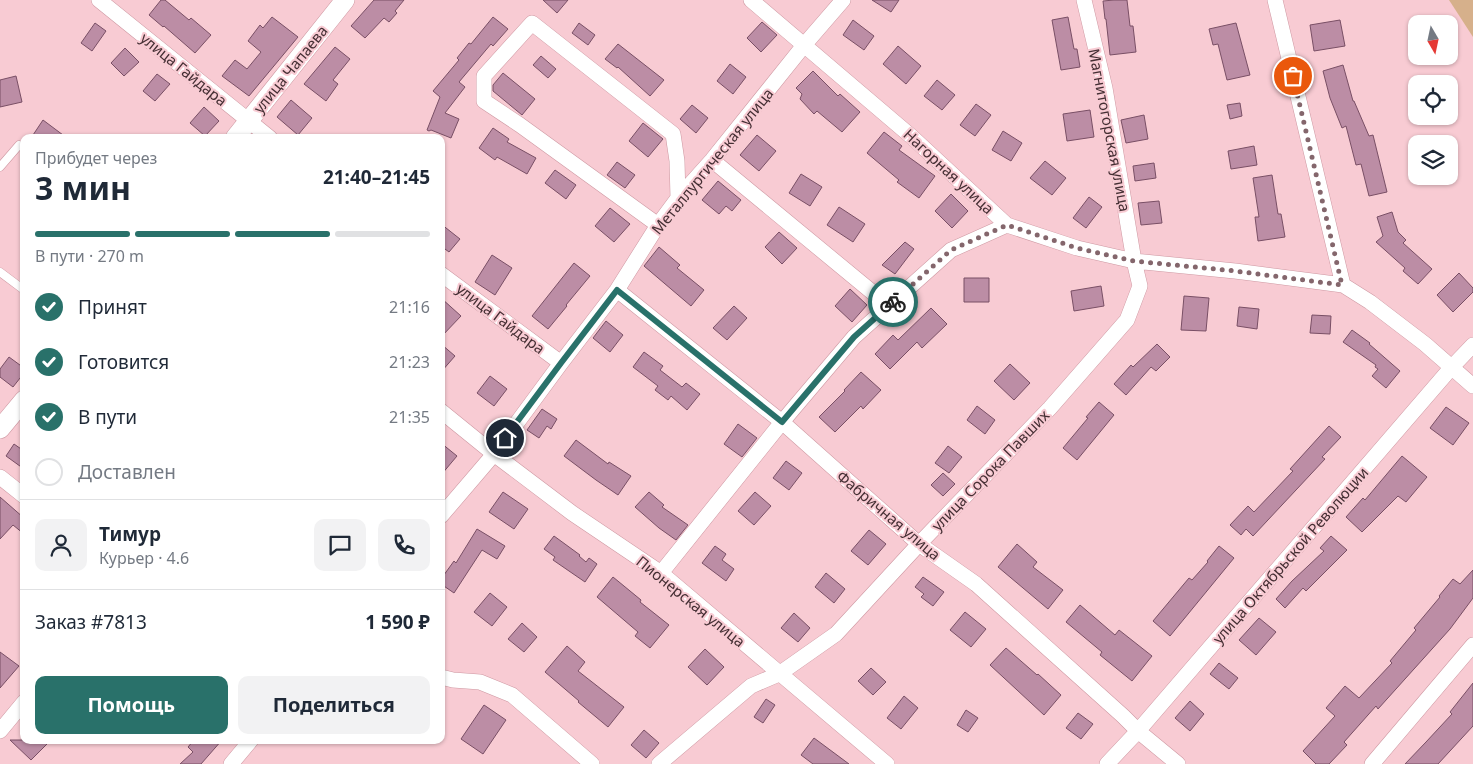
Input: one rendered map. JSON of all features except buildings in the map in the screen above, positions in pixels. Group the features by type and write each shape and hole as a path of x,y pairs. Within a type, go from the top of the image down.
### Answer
{"street":[{"name":"улица Гайдара","path":"99,0 265,134"},
{"name":"улица Чапаева","path":"238,134 345,0"},
{"name":"Нагорная улица","path":"751,0 912,137 1007,225 1077,248 1134,261 1235,271 1342,285 1370,302 1424,344 1473,386"},
{"name":"Металлургическая улица","path":"445,511 494,454 617,290 658,225 678,198 712,160 805,44 843,0"},
{"name":"Магнитогорская улица","path":"1084,0 1105,88 1134,261"},
{"path":"1275,0 1342,285"},
{"path":"658,225 484,101 484,76 532,23 673,134 678,198"},
{"path":"712,160 889,306"},
{"path":"661,573 782,422 854,337 951,250 1007,225"},
{"name":"улица Сорока Павших","path":"659,764 751,686 779,674 836,634 919,544 1050,408 1127,320 1140,286 1134,261"},
{"name":"улица Гайдара","path":"445,277 561,363"},
{"name":"Фабричная улица","path":"617,290 782,422 919,544 976,584 1138,731 1178,764"},
{"name":"улица Октябрьской Революции","path":"1106,764 1138,731 1451,368 1473,345"},
{"path":"0,429 20,405"},
{"name":"Пионерская улица","path":"445,414 572,513 661,573 887,764"},
{"path":"0,477 20,493"},
{"path":"1372,764 1473,645"},
{"path":"445,677 453,680 480,682 512,695 592,764"},
{"path":"0,731 20,707"},
{"path":"231,764 248,744"}],"lane":[{"path":"0,168 20,145"},
{"path":"0,272 20,287"}],"shaded area":[{"path":"1449,0 1473,0 1473,37"}],"way so far":[{"path":"893,302 951,250 1007,225 1077,248 1134,261 1235,271 1342,285 1293,76"}],"route":[{"path":"505,438 617,290 782,422 854,337 893,302"}]}
